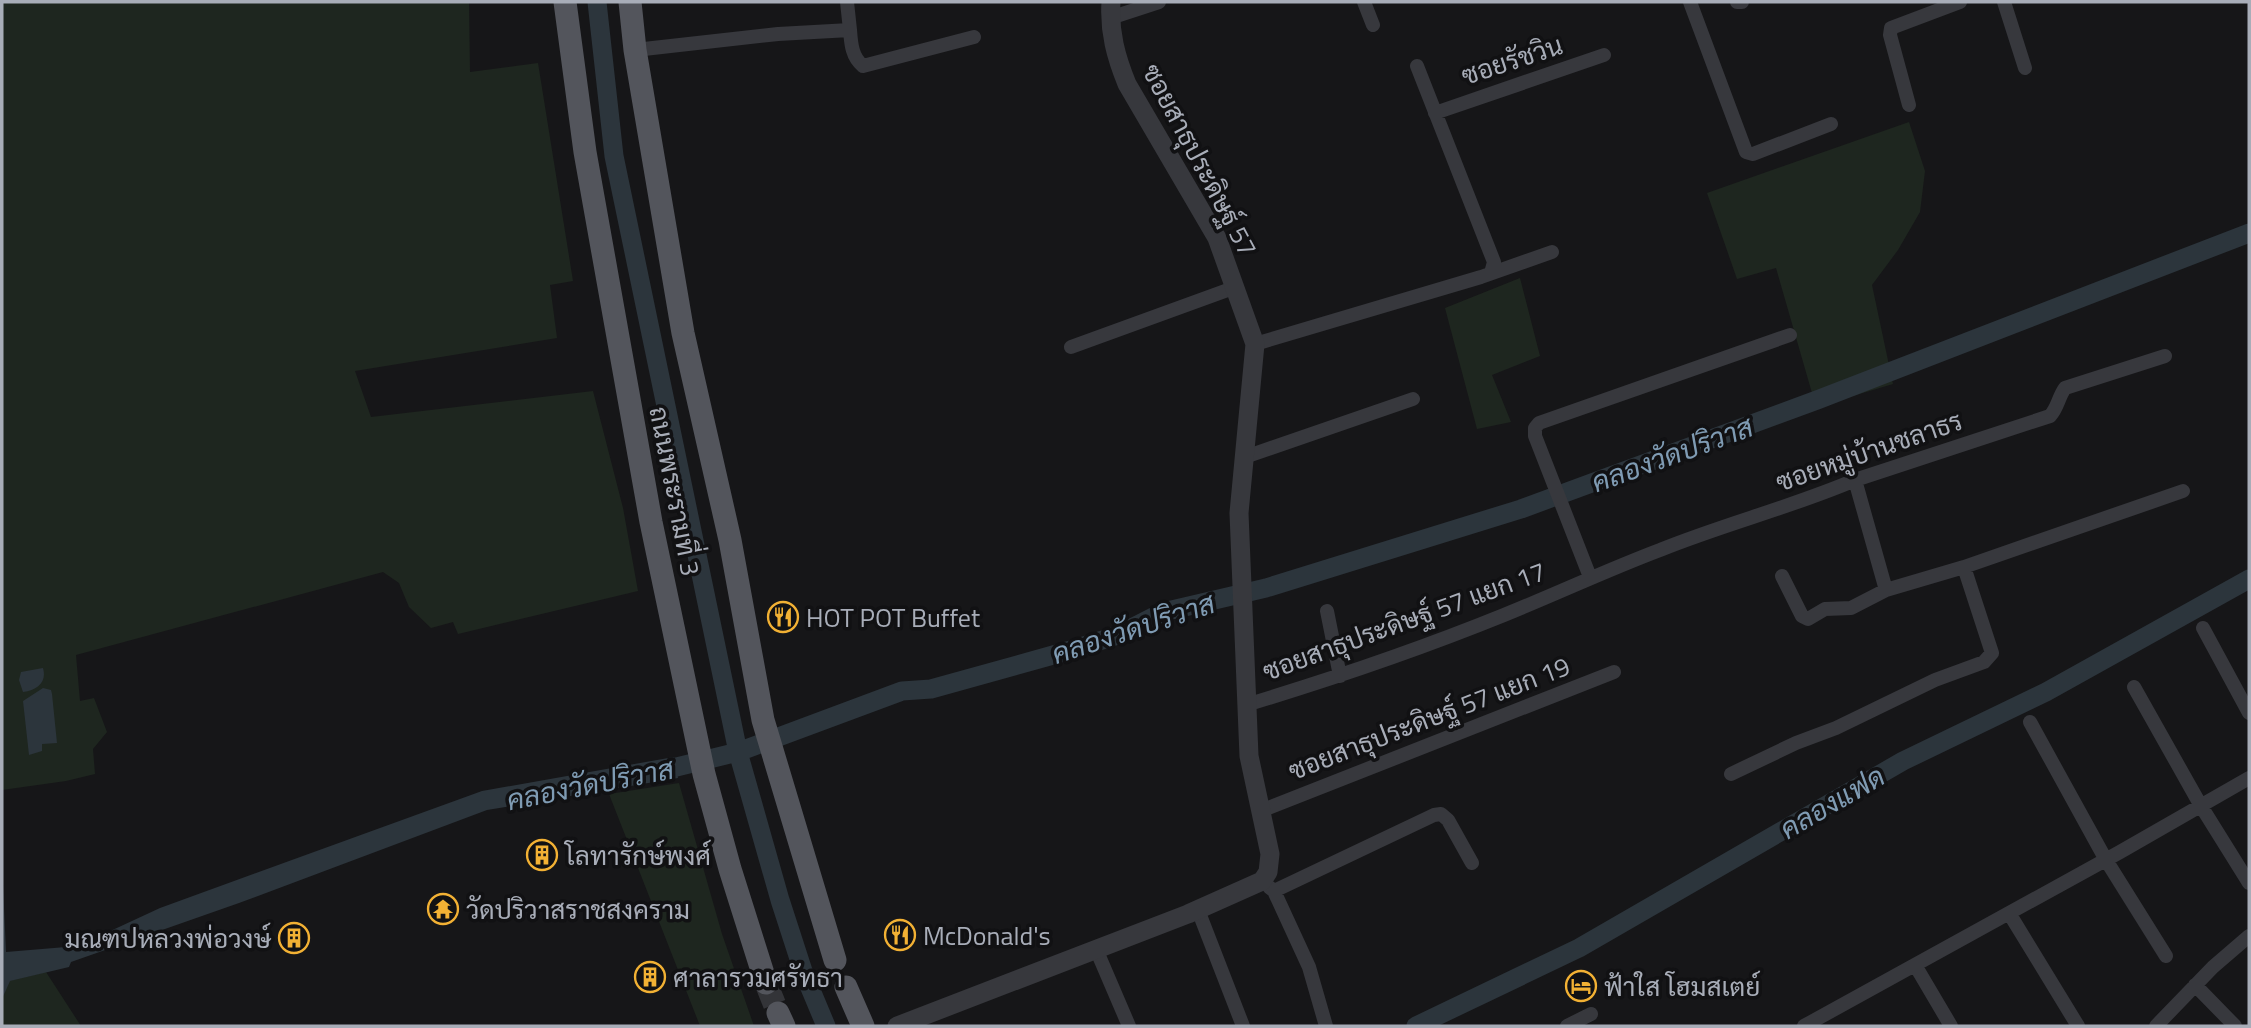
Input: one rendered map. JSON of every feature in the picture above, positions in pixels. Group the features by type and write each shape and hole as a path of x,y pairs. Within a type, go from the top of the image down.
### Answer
{"main road":[{"name":"ถนนพระรามที่ 3","path":"565,2 585,152 651,522 704,774 766,983"},
{"name":"ถนนพระรามที่ 3","path":"630,2 635,50 683,333 730,540 763,720 835,960"},
{"path":"846,987 863,1026"}],"street":[{"path":"847,2 851,45 857,61 863,66 974,37"},
{"path":"1110,10 1159,2"},
{"path":"1364,2 1373,25"},
{"path":"1690,2 1746,152 1753,154 1831,124"},
{"path":"1909,105 1889,35 1891,28 1960,2"},
{"path":"2004,2 2025,68"},
{"name":"ซอยสาธุประดิษฐ์ 57","path":"1110,10 1116,57 1127,84 1217,238 1255,344 1240,513 1241,577 1249,704 1249,755 1263,810 1270,854 1268,886"},
{"path":"635,50 778,34 850,30"},
{"name":"ซอยรัชวิน","path":"1435,113 1604,55"},
{"name":"ซอยรัชวิน","path":"1417,66 1494,262 1491,273"},
{"path":"1255,344 1552,252"},
{"path":"1071,347 1236,288"},
{"path":"1590,577 1535,436 1535,428 1539,423 1790,335"},
{"name":"ซอยหมู่บ้านชลาธร","path":"1576,584 1683,540 2050,415 2057,408 2059,397 2065,388 2165,356"},
{"path":"1245,457 1413,399"},
{"path":"1854,480 1886,590"},
{"path":"1782,576 1802,616 1808,619 1825,609 1851,608 1886,590 1964,567 2183,491"},
{"path":"1731,774 1796,743 1836,728 1935,680 1984,662 1992,653 1964,567"},
{"name":"ซอยสาธุประดิษฐ์ 57 แยก 17","path":"1249,704 1340,676 1503,615 1576,584"},
{"path":"1327,611 1340,676"},
{"path":"2203,628 2249,713"},
{"name":"ซอยสาธุประดิษฐ์ 57 แยก 19","path":"1263,810 1614,672"},
{"path":"2134,687 2201,806 2249,883"},
{"path":"2030,722 2106,860 2166,956"},
{"path":"1809,1025 2249,778"},
{"path":"897,1026 1198,910 1268,886 1434,815 1441,814 1448,820 1472,863"},
{"path":"1268,886 1309,967 1326,1026"},
{"path":"1198,910 1243,1026"},
{"path":"2009,914 2078,1026"},
{"path":"2156,1026 2213,967 2249,936"},
{"path":"1096,949 1129,1026"},
{"path":"1915,965 1951,1026"},
{"path":"2195,985 2235,1026"},
{"path":"1567,1026 1591,1014"}],"shaded area":[{"path":"2,2 469,2 470,72 538,63 573,281 550,285 557,338 355,371 371,417 593,391 623,508 638,591 458,634 453,622 431,628 409,607 399,583 383,572 76,655 80,701 94,698 107,732 93,749 95,774 2,790"},
{"path":"1909,122 1925,171 1920,212 1898,250 1872,285 1893,384 1816,407 1776,268 1737,279 1707,193"},
{"path":"1520,278 1540,356 1492,375 1511,422 1477,429 1445,308"},
{"path":"679,783 722,934 754,1026 700,1026 609,794"},
{"path":"46,972 81,1026 2,1026 2,999 9,981"}],"water":[{"path":"43,668 44,677 40,684 23,692 19,680 21,672"},
{"path":"43,688 51,690 57,743 42,744 42,751 29,755 23,701"},
{"path":"674,757 678,778 487,810 239,903 71,962 69,967 10,981 2,999 2,863 6,952 78,946 160,908 482,791"}],"waterway":[{"path":"597,2 614,156 738,752 780,900 803,971 826,1026"},
{"name":"คลองวัดปริวาส","path":"652,773 738,752 902,691 931,689 1071,650 1118,635 1163,612 1266,588 1521,509 1817,400 2249,233"},
{"name":"คลองแฟด","path":"1416,1026 1579,948 1903,761 2046,692 2249,579"}],"tunnel":[{"path":"766,983 778,1013"}],"place":[{"name":"HOT POT Buffet","path":"783,617"},
{"name":"โลทารักษ์พงศ์","path":"542,855"},
{"name":"วัดปริวาสราชสงคราม","path":"443,909"},
{"name":"McDonald's","path":"900,935"},
{"name":"มณฑปหลวงพ่อวงษ์","path":"294,938"},
{"name":"ศาลารวมศรัทธา","path":"650,977"},
{"name":"ฟ้าใส โฮมสเตย์","path":"1581,986"}]}
